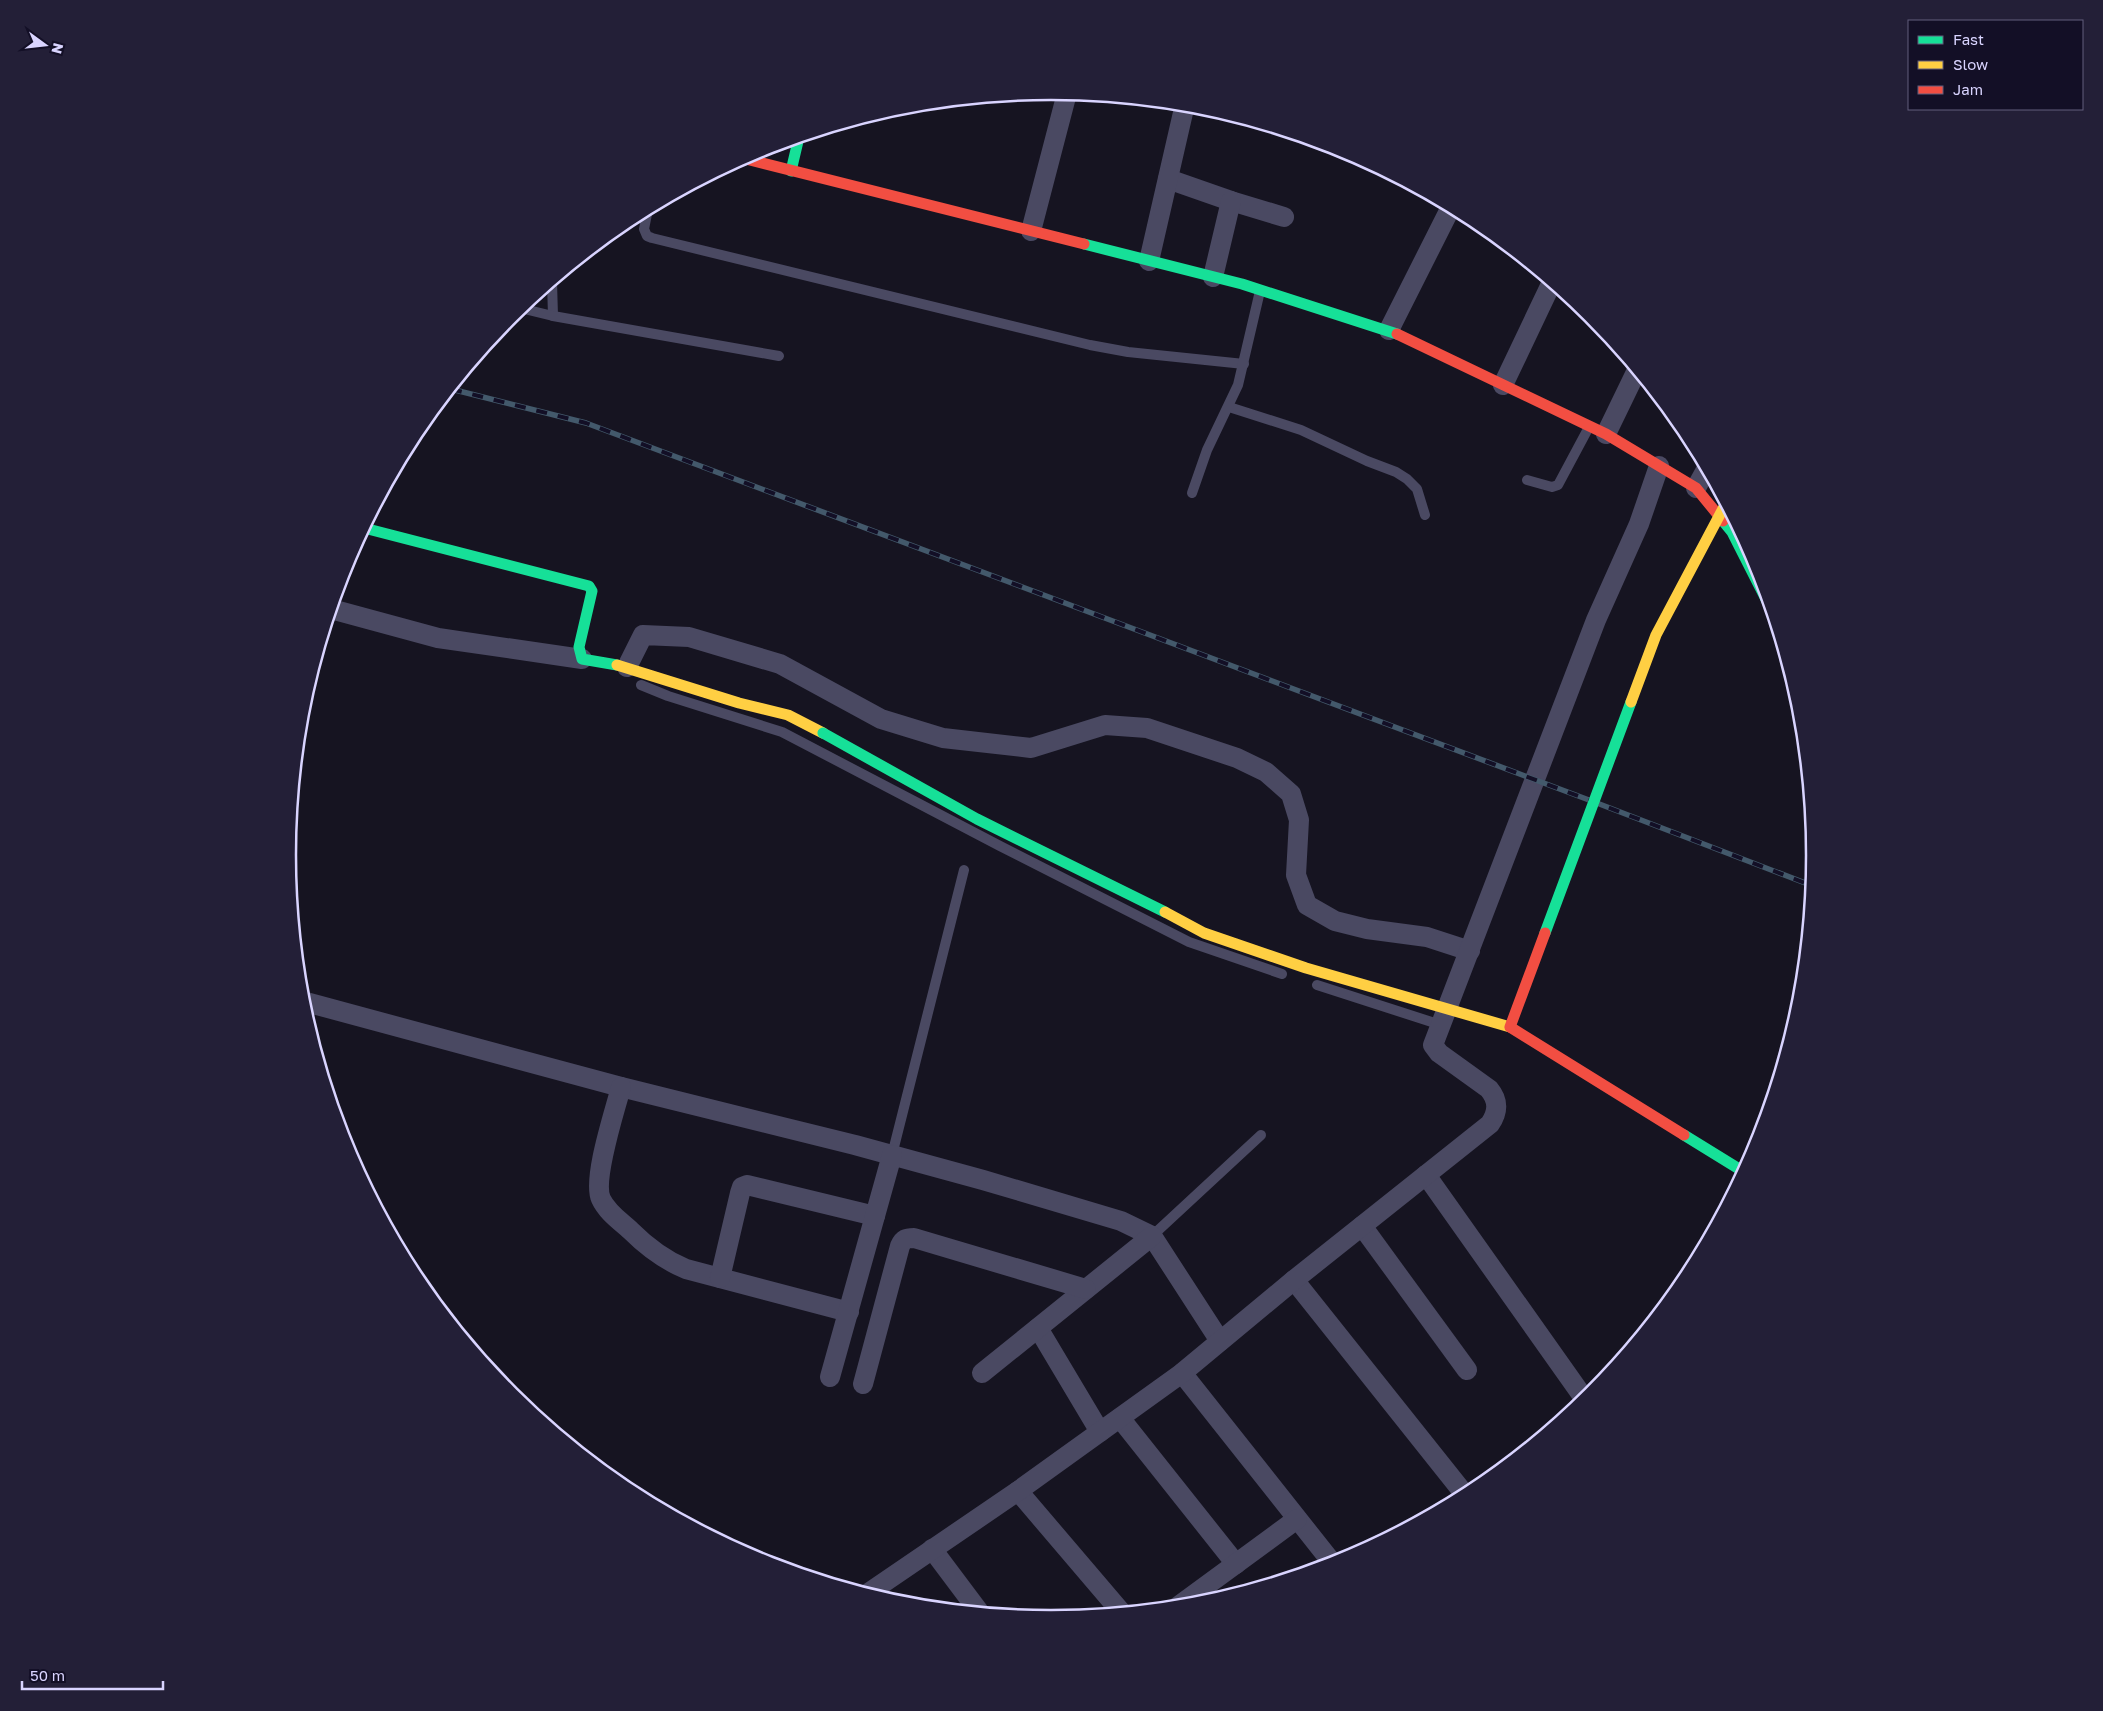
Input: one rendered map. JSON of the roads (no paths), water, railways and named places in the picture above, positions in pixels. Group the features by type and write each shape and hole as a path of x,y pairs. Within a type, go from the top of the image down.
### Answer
{"street":[{"path":"1031,231 1065,101"},
{"path":"1149,261 1183,112"},
{"path":"791,171 797,145"},
{"path":"755,161 1213,277 1389,330 1598,430 1696,488 1723,511"},
{"path":"1168,178 1231,201 1284,217"},
{"path":"1213,277 1231,201"},
{"path":"1389,330 1448,213"},
{"path":"1503,385 1550,287"},
{"path":"1598,430 1634,375"},
{"path":"874,1589 1018,1491 1182,1373 1294,1280 1490,1124 1496,1116 1497,1104 1495,1096 1489,1089 1435,1049 1433,1045 1596,620 1639,524 1659,466"},
{"path":"1696,488 1704,474"},
{"path":"1510,1027 1656,635 1728,519"},
{"path":"1731,526 1732,532 1749,566"},
{"path":"370,530 589,586 592,591 579,647 582,659"},
{"path":"337,610 438,638 582,659 627,668 739,703 788,715 824,733 977,819 1142,900 1204,933 1306,968 1510,1027 1739,1169"},
{"path":"627,668 643,635 689,637 780,664 881,719 943,738 1031,748 1105,725 1147,728 1237,758 1266,772 1292,794 1299,820 1296,875 1306,905 1335,921 1367,929 1426,937 1470,951"},
{"path":"311,1003 621,1087 892,1155 1121,1221 1152,1236 1220,1342"},
{"path":"621,1087 599,1175 600,1197 605,1207 647,1247 670,1262 720,1278 849,1312"},
{"path":"830,1378 892,1155"},
{"path":"1426,1175 1581,1394"},
{"path":"720,1278 740,1193 742,1187 747,1185 875,1216"},
{"path":"1362,1226 1468,1370"},
{"path":"982,1373 1152,1236"},
{"path":"863,1384 902,1240 914,1238 1086,1290"},
{"path":"1294,1280 1461,1490"},
{"path":"1038,1328 1100,1432"},
{"path":"1182,1373 1328,1558"},
{"path":"1120,1418 1236,1564"},
{"path":"1018,1491 1117,1608"},
{"path":"1190,1598 1297,1519"},
{"path":"932,1549 975,1607"}],"lane":[{"path":"646,218 644,229 648,236 652,238 1090,345 1128,352 1244,364"},
{"path":"552,288 553,316"},
{"path":"1192,493 1207,450 1238,385 1260,290"},
{"path":"529,310 779,356"},
{"path":"1229,407 1319,437 1351,454 1396,472 1407,479 1416,489 1424,515"},
{"path":"1527,480 1552,487 1558,484 1598,430"},
{"path":"627,668 628,679 668,696 782,732 991,842 1189,942 1293,977"},
{"path":"892,1155 964,870"},
{"path":"1311,983 1441,1025"},
{"path":"1152,1236 1261,1135"}],"railway":[{"path":"456,390 586,423 1806,883"}]}
